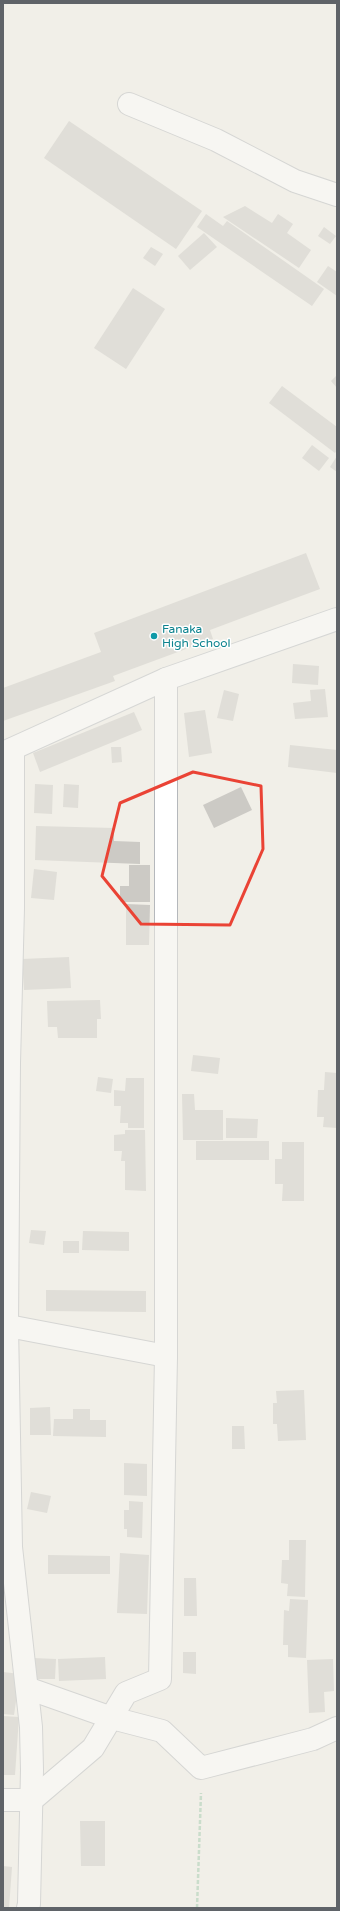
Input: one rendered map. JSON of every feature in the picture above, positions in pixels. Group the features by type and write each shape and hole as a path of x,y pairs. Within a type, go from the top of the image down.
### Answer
{"street":[{"path":"129,104 216,140 295,181 337,195"},
{"path":"28,1908 30,1904 32,1800 31,1727 7,1547 5,1325 6,1063 13,908 8,751 166,679 337,619"},
{"path":"3,1800 32,1800 93,1748 126,1693 160,1679 166,1356 166,679"},
{"path":"5,1325 166,1356"},
{"path":"27,1688 112,1718 162,1731 201,1768 313,1739 337,1728"}],"path":[{"path":"197,1908 201,1768"}],"highlighted area":[{"path":"193,772 261,786 263,849 230,925 141,924 102,876 120,803"}],"building":[{"path":"69,121 202,211 176,249 44,158"},
{"path":"245,206 272,223 278,214 293,224 287,233 311,250 299,268 223,217"},
{"path":"206,214 223,226 227,221 324,289 312,306 197,227"},
{"path":"324,227 336,236 330,244 318,236"},
{"path":"204,233 217,247 190,270 178,256"},
{"path":"151,247 163,254 155,266 143,258"},
{"path":"328,266 337,272 337,296 317,282"},
{"path":"133,288 165,309 126,369 94,348"},
{"path":"337,375 337,388 331,381"},
{"path":"282,386 337,427 337,450 335,453 269,403"},
{"path":"312,445 329,458 319,471 302,458"},
{"path":"337,456 337,472 330,467"},
{"name":"Fanaka High School","path":"306,553 320,589 210,630 213,639 113,676 115,681 3,721 3,688 101,652 94,633"},
{"path":"293,664 319,666 318,685 292,683"},
{"path":"325,689 328,717 295,719 293,703 311,701 310,690"},
{"path":"224,690 239,694 233,721 217,718"},
{"path":"205,710 212,753 189,757 184,713"},
{"path":"134,712 142,730 40,772 33,753"},
{"path":"290,745 337,750 337,773 288,767"},
{"path":"111,747 121,747 122,762 112,763"},
{"path":"35,784 53,785 52,814 34,813"},
{"path":"64,784 79,785 78,808 63,807"},
{"path":"241,787 252,810 214,828 203,805"},
{"path":"36,826 114,828 114,841 140,842 140,864 35,860"},
{"path":"129,865 150,865 150,902 120,902 120,886 129,886"},
{"path":"34,869 57,872 54,900 31,898"},
{"path":"126,904 150,905 149,945 126,945"},
{"path":"69,957 71,988 24,990 22,959"},
{"path":"100,1000 101,1019 97,1019 97,1038 58,1038 57,1027 48,1027 47,1001"},
{"path":"193,1055 220,1058 218,1074 191,1071"},
{"path":"325,1072 337,1073 337,1128 323,1127 324,1117 317,1117 318,1090 324,1090"},
{"path":"98,1077 113,1079 111,1093 96,1091"},
{"path":"126,1078 144,1078 144,1128 128,1128 128,1123 120,1123 121,1106 114,1106 114,1090 125,1091"},
{"path":"182,1094 194,1094 195,1110 223,1110 223,1140 183,1140"},
{"path":"226,1118 258,1119 257,1138 226,1138"},
{"path":"125,1130 145,1130 146,1191 125,1190 125,1161 121,1161 122,1151 114,1151 114,1135 125,1134"},
{"path":"196,1141 269,1141 269,1160 196,1160"},
{"path":"282,1142 304,1142 304,1201 282,1201 283,1184 275,1184 275,1159 282,1159"},
{"path":"31,1230 46,1231 44,1245 29,1243"},
{"path":"83,1231 129,1232 129,1251 82,1250"},
{"path":"63,1241 79,1241 79,1253 63,1253"},
{"path":"46,1290 146,1291 146,1312 46,1311"},
{"path":"304,1390 306,1440 278,1441 277,1424 273,1424 273,1403 277,1403 276,1391"},
{"path":"50,1407 51,1435 30,1435 30,1408"},
{"path":"73,1409 90,1409 90,1420 106,1420 106,1437 53,1436 54,1419 73,1419"},
{"path":"232,1426 244,1426 245,1449 232,1449"},
{"path":"124,1463 147,1464 147,1496 124,1495"},
{"path":"31,1492 51,1496 47,1513 27,1509"},
{"path":"129,1501 143,1502 142,1538 127,1537 127,1529 124,1529 124,1510 129,1510"},
{"path":"289,1540 306,1540 305,1597 287,1596 288,1584 281,1583 282,1560 289,1560"},
{"path":"120,1553 149,1555 147,1614 117,1613"},
{"path":"48,1555 110,1556 110,1574 48,1574"},
{"path":"184,1578 196,1578 197,1616 184,1616"},
{"path":"290,1599 308,1600 306,1658 288,1657 288,1645 283,1645 284,1610 289,1611"},
{"path":"183,1652 196,1652 196,1674 183,1673"},
{"path":"105,1657 106,1679 59,1681 58,1659"},
{"path":"33,1658 56,1659 55,1679 33,1679"},
{"path":"333,1659 334,1691 324,1692 325,1712 309,1713 307,1660"},
{"path":"3,1672 20,1674 14,1715 3,1714"},
{"path":"3,1716 19,1717 15,1775 3,1775"},
{"path":"80,1821 105,1821 105,1866 81,1866"},
{"path":"3,1866 12,1867 9,1908 3,1908"}],"place":[{"name":"Fanaka High School","path":"154,636"}]}
